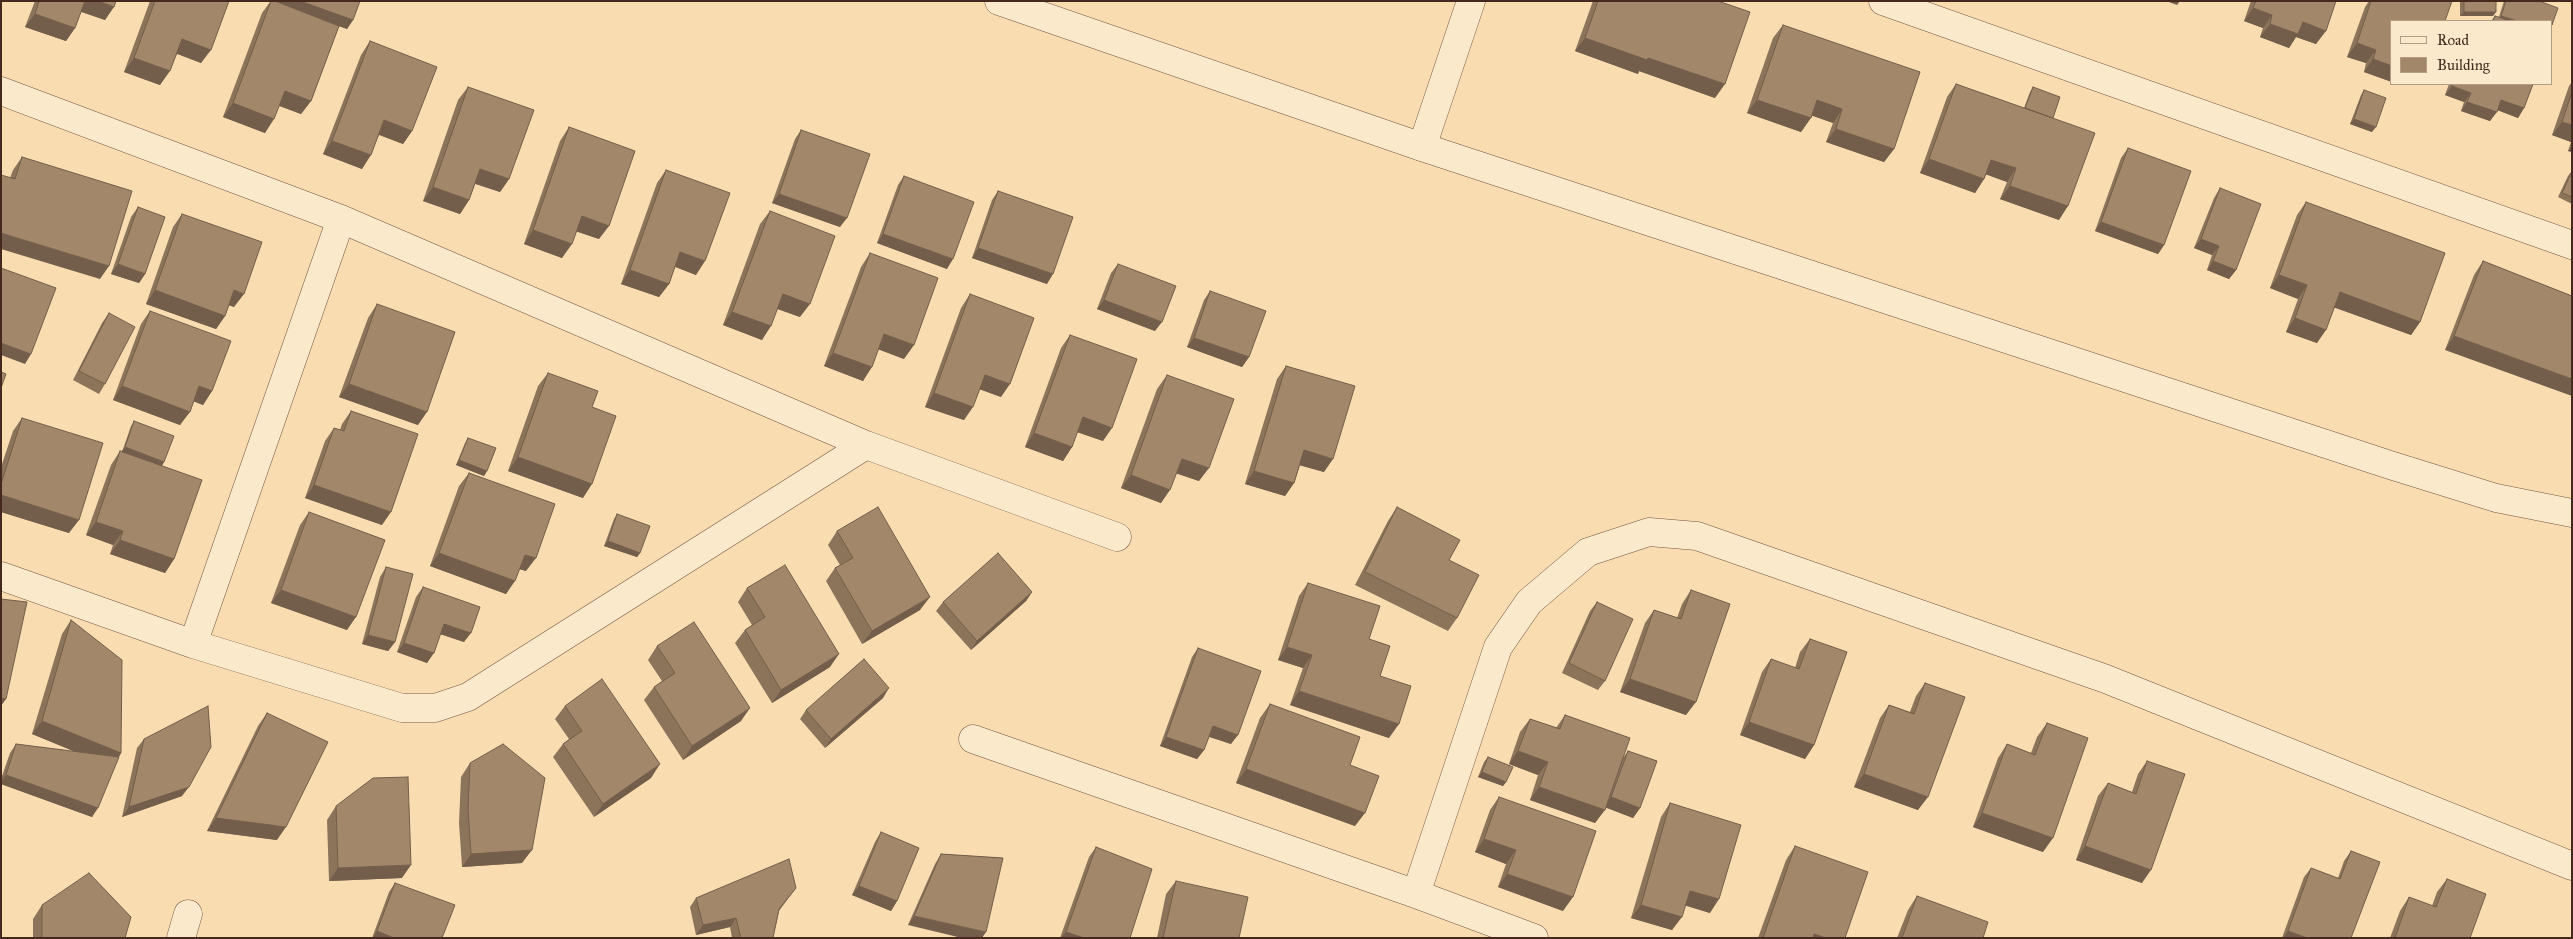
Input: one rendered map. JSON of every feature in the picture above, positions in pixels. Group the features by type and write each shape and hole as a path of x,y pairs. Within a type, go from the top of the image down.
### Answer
{"street":[{"path":"999,1 1422,147 2390,465 2496,498 2572,513"},
{"path":"1422,147 1471,1"},
{"path":"1883,1 2572,245"},
{"path":"1,91 341,219 866,445 1117,538"},
{"path":"193,644 341,219"},
{"path":"1,576 193,644 402,708 435,708 468,697 866,445"},
{"path":"1416,894 1498,648 1529,602 1588,552 1650,532 1697,536 2106,679 2572,866"},
{"path":"974,738 1416,894 1534,938"}],"building":[{"path":"39,1 85,1 75,28 35,14"},
{"path":"98,1 116,1 114,7"},
{"path":"155,1 229,1 211,50 182,39 170,71 134,58"},
{"path":"271,1 339,26 311,101 285,91 274,119 233,103"},
{"path":"300,1 360,1 353,20"},
{"path":"1598,1 1718,1 1750,12 1725,84 1648,58 1647,60 1585,38"},
{"path":"2256,1 2336,1 2326,31 2303,22 2298,34 2270,24 2272,15 2253,8"},
{"path":"2371,1 2452,1 2445,20 2390,20 2390,65 2373,59 2376,50 2357,43"},
{"path":"2464,1 2496,1 2496,12 2464,12"},
{"path":"2506,1 2539,1 2558,8 2553,22 2553,20 2514,20 2501,16"},
{"path":"2495,16 2508,20 2493,20"},
{"path":"1783,25 1920,72 1894,149 1836,129 1842,109 1817,100 1811,118 1757,100"},
{"path":"370,41 437,67 412,131 384,120 371,155 332,141"},
{"path":"1956,84 2095,133 2068,206 2010,186 2016,168 1991,160 1984,179 1929,159"},
{"path":"2533,85 2524,108 2501,100 2497,112 2467,102 2471,93 2452,86"},
{"path":"468,87 534,110 509,179 480,169 469,200 433,187"},
{"path":"2033,87 2060,97 2053,118 2025,108"},
{"path":"2364,90 2386,98 2376,127 2354,119"},
{"path":"2572,92 2572,125 2562,122"},
{"path":"569,127 635,151 609,226 582,216 572,244 533,230"},
{"path":"801,130 870,154 847,218 779,194"},
{"path":"2128,148 2191,171 2164,245 2101,222"},
{"path":"22,157 132,191 109,266 1,233 1,175 15,179"},
{"path":"666,170 730,193 705,261 680,252 669,284 630,270"},
{"path":"2572,171 2572,197 2562,193"},
{"path":"904,176 974,202 953,259 883,234"},
{"path":"2220,188 2261,204 2236,270 2213,261 2219,246 2201,239"},
{"path":"998,191 1073,217 1053,274 978,248"},
{"path":"2306,202 2445,253 2420,322 2340,292 2326,330 2295,318 2307,285 2279,275"},
{"path":"138,207 165,217 145,274 118,264"},
{"path":"770,211 835,236 810,304 783,294 771,326 732,312"},
{"path":"182,214 262,242 244,294 234,290 225,316 155,290"},
{"path":"870,253 938,278 914,345 884,334 872,367 833,353"},
{"path":"2483,261 2572,296 2572,379 2454,336"},
{"path":"1118,264 1176,286 1162,322 1104,300"},
{"path":"1,268 56,288 31,354 1,343"},
{"path":"1210,291 1266,311 1249,357 1194,338"},
{"path":"970,294 1034,318 1010,384 985,375 973,407 934,393"},
{"path":"377,304 455,332 427,412 349,384"},
{"path":"150,311 231,341 212,391 199,386 190,412 122,386"},
{"path":"109,313 135,327 105,384 79,371"},
{"path":"1070,335 1137,359 1112,428 1083,417 1072,447 1034,433"},
{"path":"1286,366 1355,386 1333,459 1304,450 1294,483 1254,471"},
{"path":"1,372 6,374 1,388"},
{"path":"548,373 598,391 592,407 616,416 592,484 518,457"},
{"path":"1167,375 1234,399 1209,468 1182,459 1170,490 1131,475"},
{"path":"351,411 418,434 391,512 314,485 334,428 344,431"},
{"path":"22,418 103,443 79,520 1,495 1,484"},
{"path":"134,421 174,436 164,462 125,447"},
{"path":"468,438 496,448 487,471 459,460"},
{"path":"120,451 202,480 174,559 120,540 123,531 96,522"},
{"path":"469,473 555,504 536,558 525,555 515,581 439,553"},
{"path":"878,507 930,597 872,631 835,568 853,558 837,531"},
{"path":"1397,507 1460,540 1449,560 1479,575 1457,618 1365,572"},
{"path":"309,512 385,540 356,617 281,590"},
{"path":"617,514 650,526 640,553 608,541"},
{"path":"998,553 1032,592 977,641 943,602"},
{"path":"785,565 839,654 781,690 745,630 765,617 747,588"},
{"path":"386,567 413,574 395,642 368,635"},
{"path":"1308,583 1380,606 1369,639 1390,646 1380,676 1411,686 1399,724 1299,691 1312,655 1287,647"},
{"path":"423,587 480,607 471,633 444,624 434,653 404,643"},
{"path":"1691,590 1730,604 1696,702 1630,679 1654,610 1681,619"},
{"path":"1,599 27,602 6,699 1,698"},
{"path":"1597,602 1633,619 1605,681 1569,663"},
{"path":"71,620 122,660 121,753 42,721"},
{"path":"694,622 750,708 692,746 654,687 675,673 657,646"},
{"path":"1810,639 1847,652 1814,745 1749,722 1771,659 1799,669"},
{"path":"1198,648 1261,671 1238,735 1213,726 1204,750 1166,737"},
{"path":"864,659 889,688 831,739 806,710"},
{"path":"602,679 660,764 603,804 563,744 582,731 565,706"},
{"path":"1925,683 1965,697 1928,797 1864,774 1889,705 1914,714"},
{"path":"1270,704 1360,737 1350,765 1379,776 1365,813 1246,769"},
{"path":"208,706 211,747 189,787 129,807 144,739"},
{"path":"267,713 328,742 286,827 216,818"},
{"path":"1565,715 1630,738 1605,810 1539,787 1548,762 1518,751 1530,719 1560,729"},
{"path":"2047,723 2088,738 2053,838 1982,813 2007,744 2035,755"},
{"path":"16,744 119,757 98,808 6,775"},
{"path":"503,744 545,778 532,850 471,854 468,809 470,763"},
{"path":"1628,751 1657,761 1640,808 1611,797"},
{"path":"1488,757 1513,767 1506,782 1482,772"},
{"path":"2147,761 2185,774 2151,870 2085,846 2108,783 2136,794"},
{"path":"408,777 411,865 338,868 336,806 373,778"},
{"path":"1499,797 1596,831 1573,897 1507,874 1516,850 1484,839"},
{"path":"1670,803 1741,825 1719,899 1690,891 1682,917 1641,905"},
{"path":"881,832 919,848 897,901 859,886"},
{"path":"1795,846 1868,872 1845,938 1826,938 1814,934 1813,938 1763,938"},
{"path":"1096,847 1152,869 1130,938 1084,938 1066,932"},
{"path":"2351,851 2380,862 2351,938 2307,938 2288,931 2311,868 2340,879"},
{"path":"941,854 1003,858 986,932 914,916"},
{"path":"789,859 796,888 779,909 773,938 741,938 736,918 703,925 696,898"},
{"path":"89,873 131,917 125,938 42,938 42,905"},
{"path":"2447,879 2486,894 2470,938 2395,938 2409,897 2436,907"},
{"path":"1176,881 1248,897 1239,938 1163,938"},
{"path":"395,883 455,905 442,938 394,938 377,931"},
{"path":"1917,896 1988,922 1983,938 1902,938"}]}
